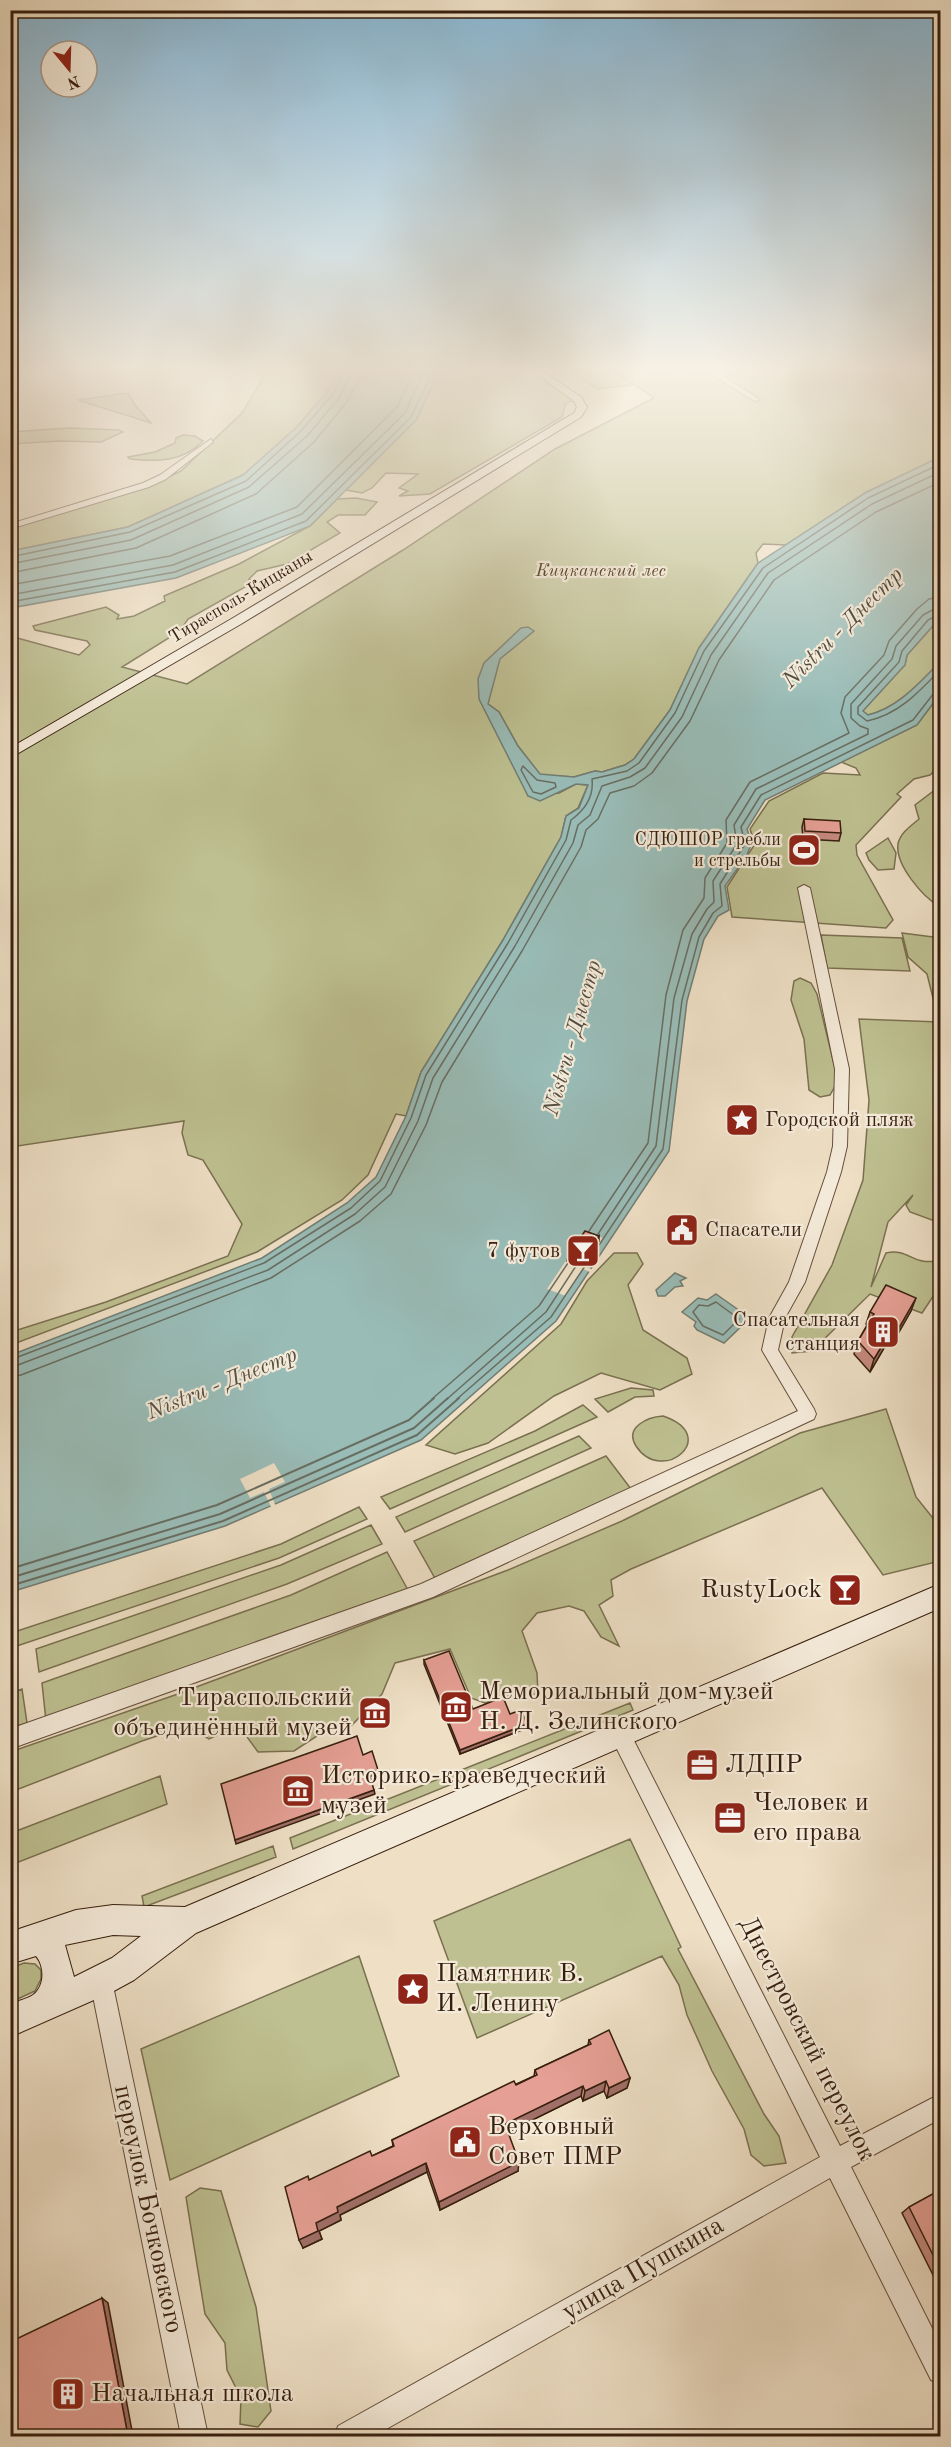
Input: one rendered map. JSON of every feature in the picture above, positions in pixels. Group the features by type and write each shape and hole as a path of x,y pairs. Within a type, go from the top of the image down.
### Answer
{"street":[{"path":"10,527 48,517 154,481"},
{"name":"Тирасполь-Кицканы","path":"10,754 470,481"},
{"path":"10,1739 426,1591 808,1414 770,1350 777,1318 797,1282 834,1172 840,1146 842,1070 804,888"},
{"path":"10,2021 123,1969 185,1922 940,1596"},
{"name":"Днестровский переулок","path":"621,1734 940,2371"},
{"path":"21,1944 76,1926 113,1920 185,1922"},
{"path":"21,1944 45,1943 52,1950 58,1984 43,2007"},
{"name":"переулок Бочковского","path":"101,1981 195,2436"},
{"name":"улица Пушкина","path":"348,2436 836,2161 940,2106"}],"green space":[{"path":"229,481 128,527 11,551 11,528 157,482"},
{"path":"355,481 378,481 362,493 346,490"},
{"path":"408,481 452,481 430,494 399,496 408,491 399,488"},
{"name":"Кицканский лес","path":"507,481 890,481 865,493 786,545 763,544 756,553 758,563 699,648 670,710 634,759 625,765 574,777 540,775 518,746 499,712 488,704 528,796 559,793 576,784 588,785 578,808 566,816 561,837 503,940 421,1072 406,1116 396,1114 368,1175 342,1200 257,1252 11,1345 11,1332 106,1302 228,1256 242,1224 203,1160 188,1155 182,1133 184,1121 11,1147 10,636 79,655 90,645 87,641 35,630 33,626 106,607 119,615 117,619 134,616 165,601 164,596 239,564 310,526 337,499 356,498 377,502 365,515 338,515 327,522 340,533 287,564 257,571 249,579 254,582 188,619 180,631 122,667 187,684 403,550"},
{"path":"940,618 940,662 907,694 889,707 868,715 862,711 905,665 907,655"},
{"name":"СДЮШОР гребли и стрельбы","path":"940,694 940,765 930,775 914,779 897,794 901,797 856,845 857,855 893,920 886,928 732,917 727,887 755,844 750,829 769,801 823,773 860,775 856,768 841,762 917,725"},
{"path":"940,786 940,907 918,888 905,871 898,852 898,844 904,833 919,819 915,805"},
{"path":"888,838 896,853 894,869 878,870 866,853"},
{"path":"902,933 933,937 940,934 940,1223 910,1212 906,1205 913,1195 888,1222 871,1287 886,1253 894,1252 928,1262 937,1261 940,1256 940,1286 922,1313 870,1294 812,1351 792,1353 792,1337 832,1265 863,1180 869,1100 859,1019 939,1022 927,974 908,957"},
{"path":"821,935 902,938 910,971 827,968"},
{"path":"800,978 811,983 817,994 838,1081 830,1095 820,1097 809,1090 804,1039 791,1000 794,981"},
{"path":"614,1253 637,1253 643,1264 628,1285 643,1330 687,1358 692,1374 660,1390 601,1373 554,1396 488,1443 455,1454 426,1445 561,1324 587,1281"},
{"path":"631,1388 653,1390 654,1396 635,1397 608,1412 595,1399"},
{"path":"583,1405 597,1417 390,1509 381,1497 535,1431"},
{"path":"886,1409 916,1497 940,1527 940,1561 883,1575 822,1488 631,1569 611,1580 613,1596 599,1605 619,1646 601,1637 584,1611 569,1606 537,1613 522,1631 537,1673 538,1694 514,1695 485,1703 471,1698 450,1649 395,1663 382,1694 351,1726 323,1732 294,1751 258,1752 242,1730 227,1731 209,1739 187,1726 11,1792 10,1752 175,1695 508,1570 622,1521 800,1433"},
{"path":"663,1416 680,1425 687,1435 687,1445 681,1454 672,1459 659,1461 647,1457 636,1446 633,1433 639,1424 651,1418"},
{"path":"579,1436 591,1448 405,1532 396,1517"},
{"path":"606,1456 631,1489 436,1580 414,1541"},
{"path":"359,1507 367,1519 279,1558 11,1648 11,1633 281,1544"},
{"path":"371,1525 382,1544 287,1584 39,1672 36,1649 281,1565"},
{"path":"387,1552 408,1590 46,1721 42,1683 291,1595"},
{"path":"22,1689 27,1723 11,1728 11,1693"},
{"path":"630,1703 633,1710 293,1849 290,1838"},
{"path":"160,1776 167,1804 11,1865 11,1833"},
{"path":"630,1839 681,1947 678,1949 764,2114 779,2136 786,2163 764,2166 751,2155 744,2129 712,2071 687,2015 679,1985 662,1956 477,2038 434,1921"},
{"path":"273,1846 276,1857 144,1907 142,1896"},
{"path":"359,1956 399,2076 170,2180 141,2049"},
{"path":"24,1963 35,1964 41,1970 41,1979 35,1991 11,2002 11,1968"},
{"path":"200,2188 221,2191 256,2307 271,2411 258,2427 240,2424 241,2398 227,2370 225,2343 205,2314 186,2197"}],"water":[{"path":"229,481 355,481 310,526 176,578 11,608 11,551 128,527"},
{"name":"Nistru - Днестр","path":"890,481 940,481 940,618 907,655 905,665 863,711 868,715 889,707 916,686 940,662 940,694 917,725 765,800 747,829 752,843 746,857 725,886 729,910 718,916 704,939 687,1001 669,1151 556,1321 421,1440 225,1526 11,1592 11,1355 262,1258 347,1203 376,1177 406,1116 421,1072 503,940 561,837 566,816 579,808 588,785 576,784 540,801 528,796 479,699 478,679 484,663 521,628 528,627 534,631 500,659 488,704 499,712 518,746 540,774 574,777 625,765 634,759 670,710 699,648 758,563 865,493"},
{"path":"675,1273 686,1278 680,1281 683,1286 675,1287 665,1296 658,1296 656,1290"},
{"path":"716,1294 750,1318 724,1343 697,1330 694,1326 696,1322 682,1312 698,1298 707,1300"}],"pier":[{"path":"585,1232 603,1238 585,1266 593,1270 592,1273 583,1269 566,1296 547,1289"},
{"path":"274,1463 285,1482 269,1489 276,1507 272,1509 264,1492 250,1498 240,1479"}],"building":[{"path":"804,819 840,821 841,833 805,831"},
{"name":"7 футов","path":"585,1231 599,1236 582,1262 568,1256"},
{"name":"Спасательная станция","path":"886,1285 916,1298 900,1326 895,1324 874,1359 858,1341 874,1314 870,1312"},
{"name":"Мемориальный дом-музей Н. Д. Зелинского","path":"449,1651 473,1709 503,1697 510,1714 521,1710 527,1724 460,1750 424,1660"},
{"name":"Историко-краеведческий музей","path":"357,1736 363,1755 372,1751 378,1770 369,1773 374,1790 235,1840 221,1784"},
{"name":"Верховный Совет ПМР","path":"609,2030 630,2078 609,2088 606,2081 585,2091 583,2086 505,2124 519,2162 439,2202 426,2163 337,2207 338,2212 316,2223 318,2231 299,2240 285,2187 308,2176 309,2180 370,2151 372,2156 394,2146 392,2140 514,2081 516,2085 537,2075 535,2070 591,2044 589,2040"},
{"path":"940,2190 940,2269 909,2207"},
{"name":"Начальная школа","path":"102,2298 128,2436 10,2436 10,2342"}],"place":[{"name":"СДЮШОР гребли и стрельбы","path":"804,850"},
{"name":"Городской пляж","path":"742,1120"},
{"name":"Спасатели","path":"682,1230"},
{"name":"7 футов","path":"583,1251"},
{"name":"Спасательная станция","path":"883,1332"},
{"name":"RustyLock","path":"845,1590"},
{"name":"Мемориальный дом-музей Н. Д. Зелинского","path":"456,1707"},
{"name":"Тираспольский объединённый музей","path":"375,1713"},
{"name":"ЛДПР","path":"702,1765"},
{"name":"Историко-краеведческий музей","path":"298,1791"},
{"name":"Человек и его права","path":"730,1818"},
{"name":"Памятник В. И. Ленину","path":"413,1989"},
{"name":"Верховный Совет ПМР","path":"465,2142"},
{"name":"Начальная школа","path":"68,2394"}]}
